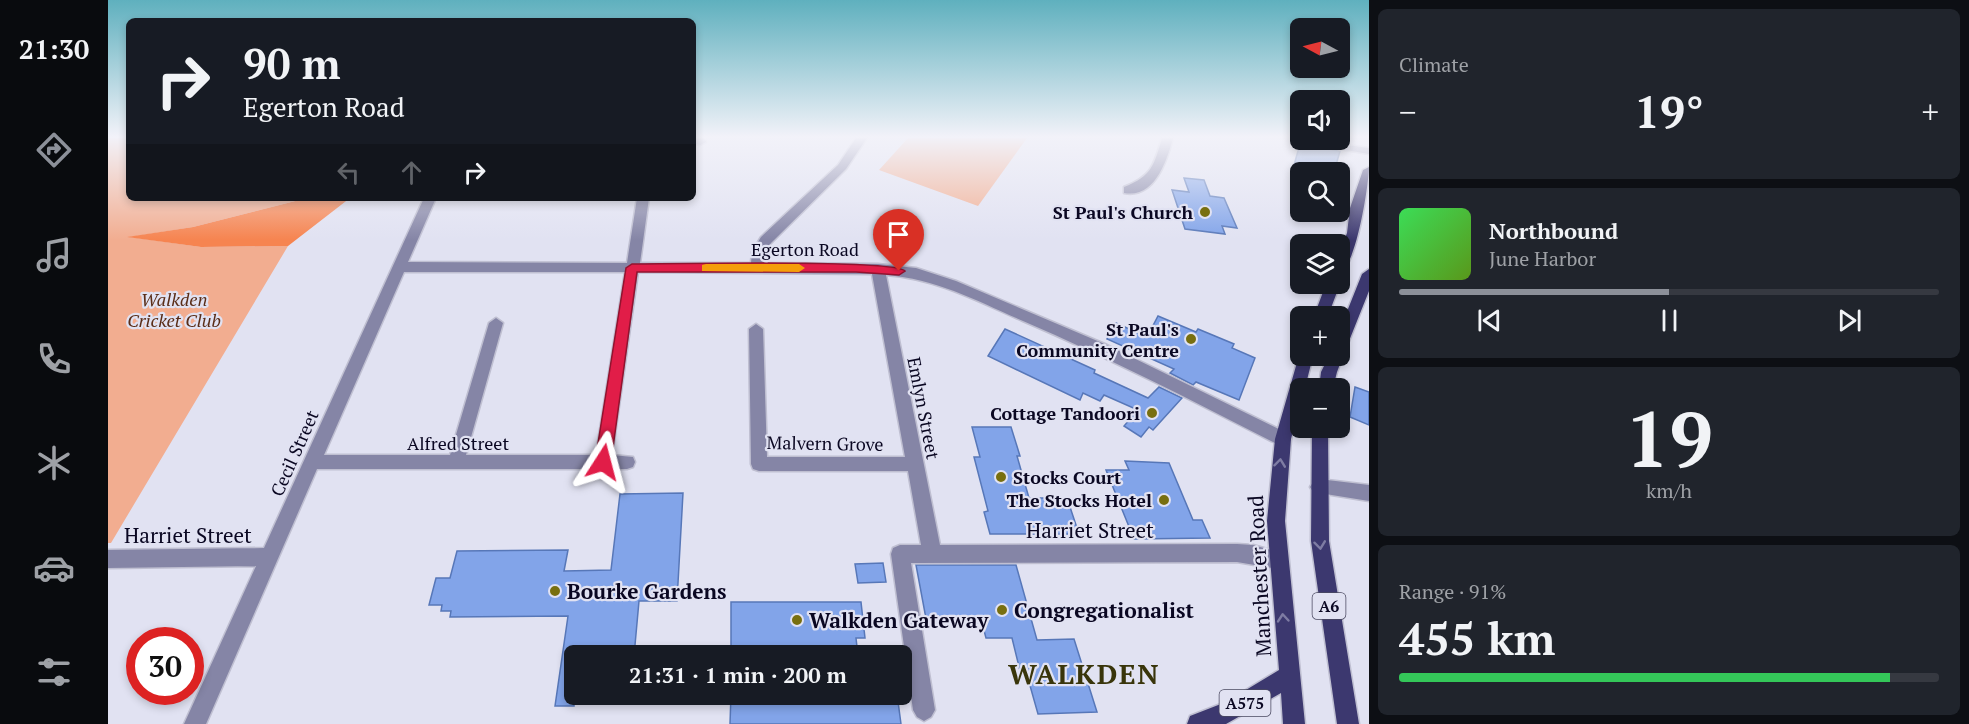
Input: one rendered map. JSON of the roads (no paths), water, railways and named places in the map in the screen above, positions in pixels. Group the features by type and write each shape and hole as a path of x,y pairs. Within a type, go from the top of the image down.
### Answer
{"main road":[{"path":"1353,233 1356,208 1368,172"},
{"path":"1350,241 1363,217 1369,213"},
{"path":"1350,321 1369,274"},
{"name":"Manchester Road","path":"1294,724 1276,521 1283,439 1303,366"},
{"name":"A6","path":"1320,438 1320,541 1347,724"},
{"name":"A575","path":"1198,724 1214,719 1249,701 1289,676"}],"street":[{"path":"757,268 759,252 766,240 837,172"},
{"path":"1128,190 1146,183 1153,178 1155,172"},
{"name":"Cecil Street","path":"195,724 428,201"},
{"path":"603,462 642,201"},
{"name":"Egerton Road","path":"399,267 878,269 916,273 1012,309 1102,349 1283,439"},
{"name":"Emlyn Street","path":"878,269 932,553"},
{"path":"456,462 496,324"},
{"name":"Malvern Grove","path":"756,329 759,464 915,464"},
{"name":"Alfred Street","path":"312,462 627,462"},
{"path":"1319,487 1369,493"},
{"name":"Harriet Street","path":"924,710 900,554 1237,553 1278,560"},
{"name":"Harriet Street","path":"108,558 269,557"}],"place":[{"name":"St Paul's Church","path":"1205,212"},
{"name":"St Paul's Community Centre","path":"1191,339"},
{"name":"Cottage Tandoori","path":"1152,413"},
{"name":"Stocks Court","path":"1001,477"},
{"name":"The Stocks Hotel","path":"1164,500"},
{"name":"Bourke Gardens","path":"555,591"},
{"name":"Congregationalist","path":"1002,610"},
{"name":"Walkden Gateway","path":"797,620"}],"district":[{"name":"WALKDEN","path":"1084,673"}],"park label":[{"name":"Walkden Cricket Club","path":"174,309"}]}
